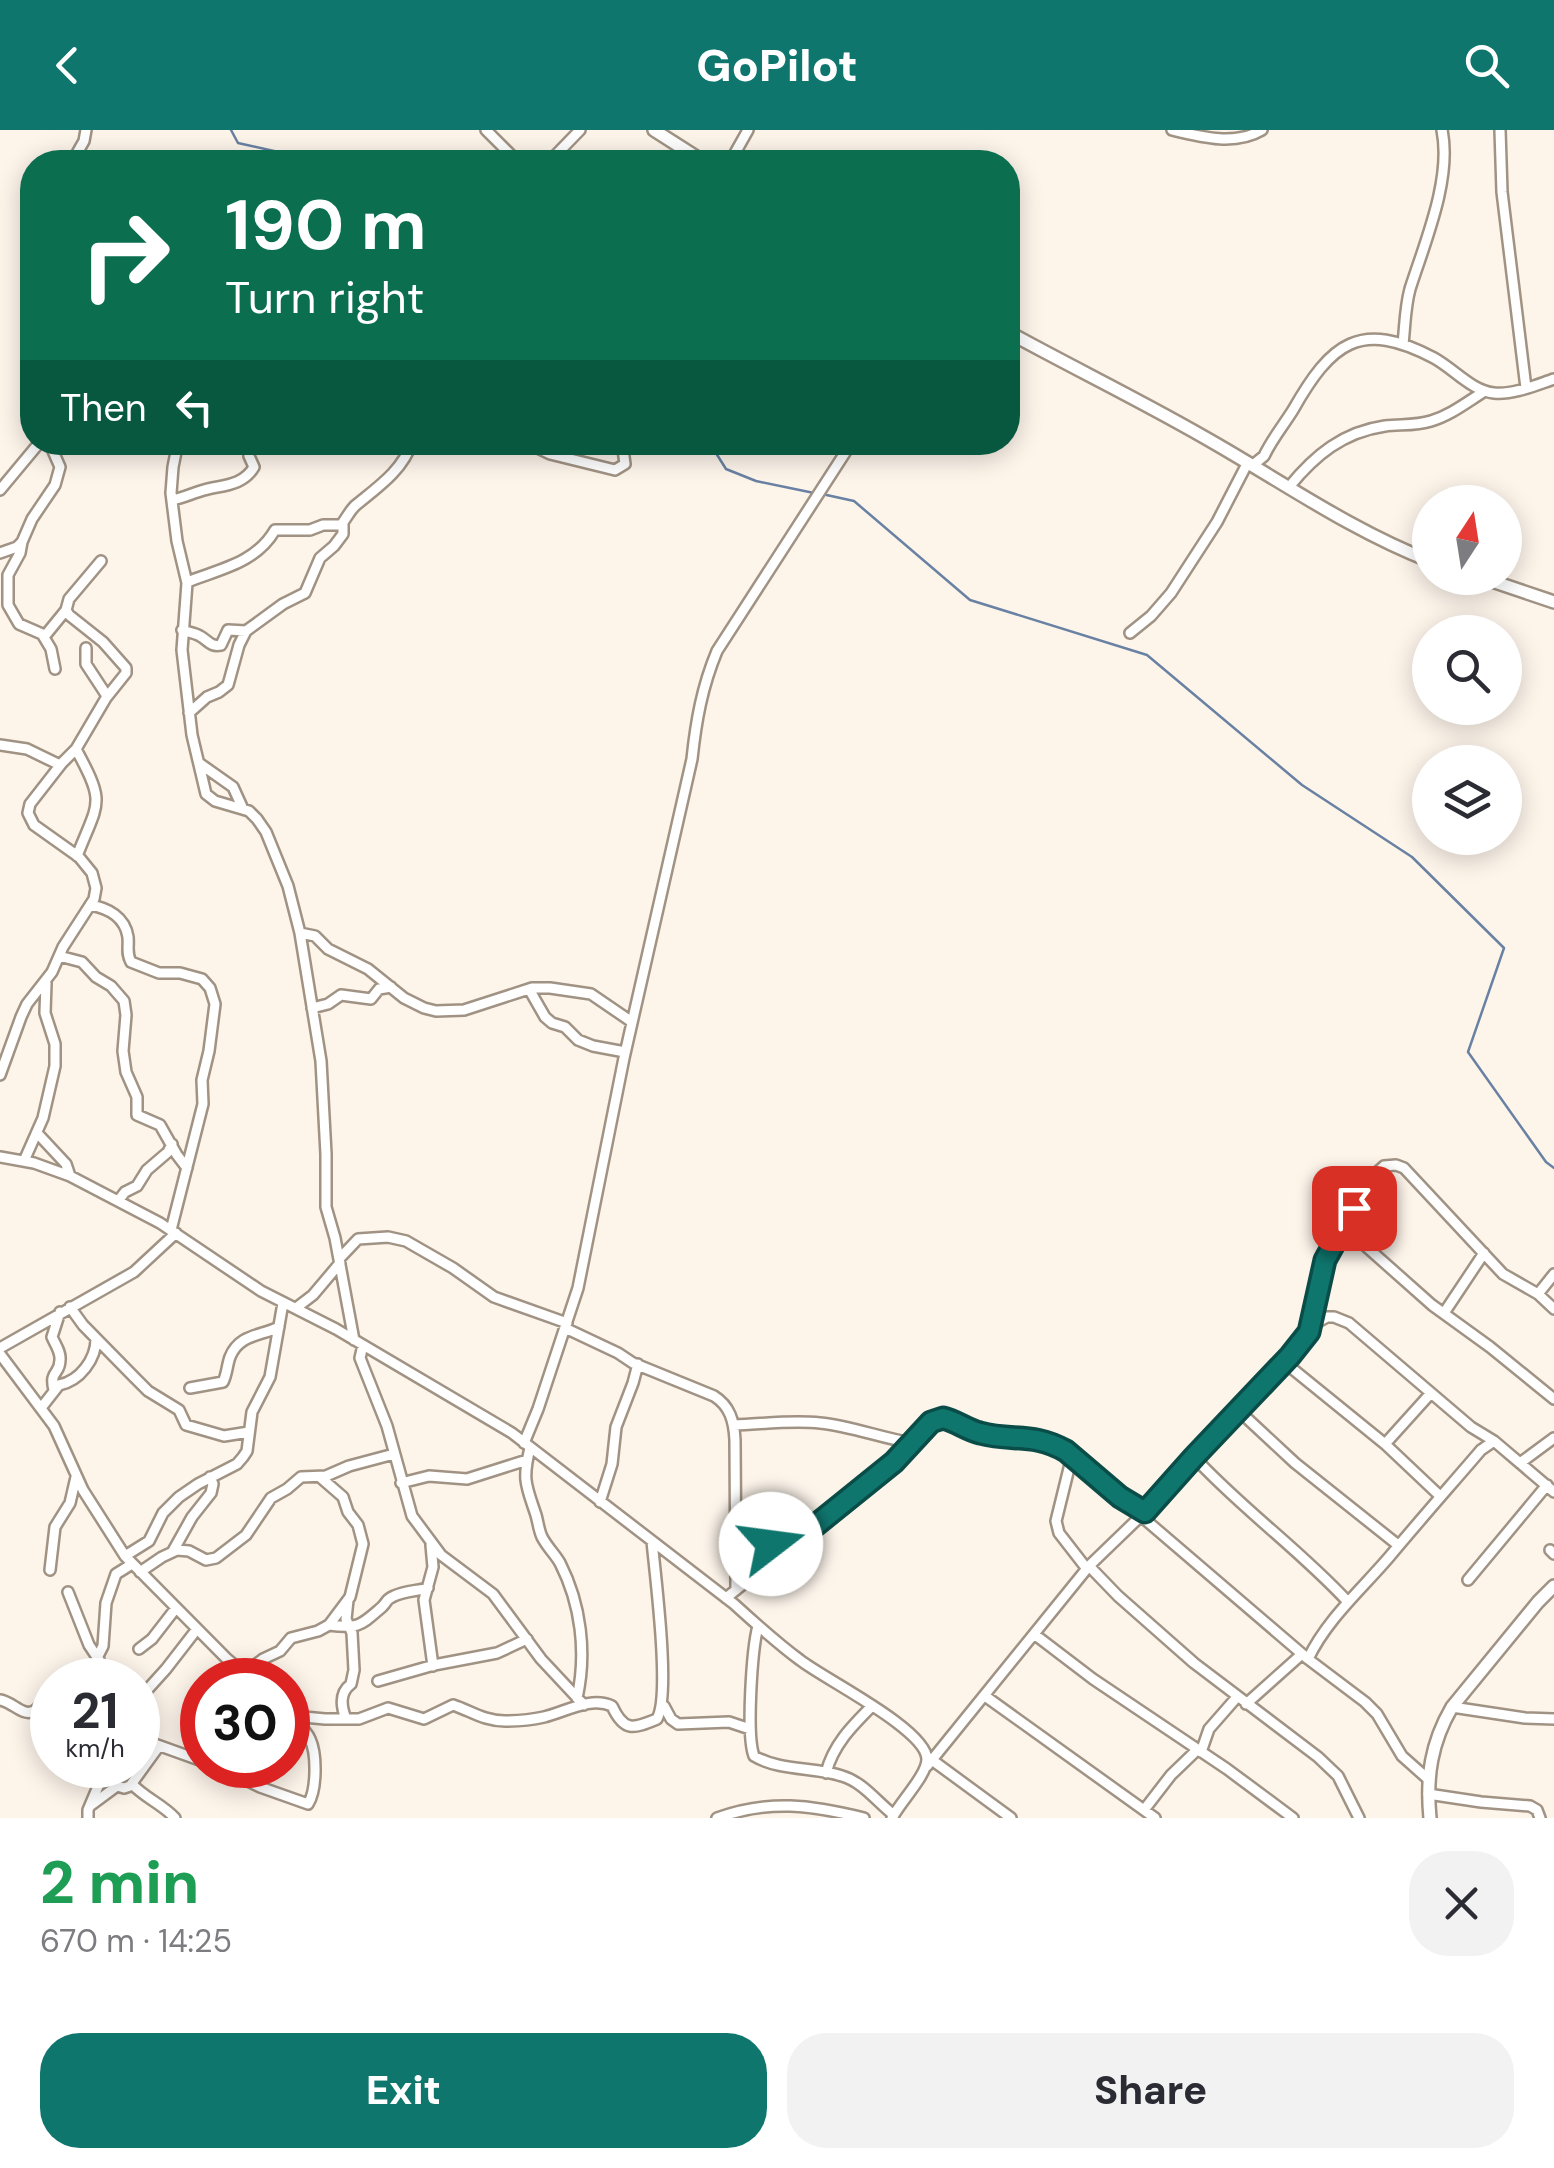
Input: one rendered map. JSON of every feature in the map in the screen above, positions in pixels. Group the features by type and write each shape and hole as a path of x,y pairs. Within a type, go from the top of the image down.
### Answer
{"street":[{"path":"486,130 506,150"},
{"path":"561,150 580,130"},
{"path":"654,130 682,150"},
{"path":"1172,130 1231,140 1262,130"},
{"path":"1402,344 1410,292 1444,170 1446,148 1442,130"},
{"path":"1500,130 1502,192 1526,388"},
{"path":"1020,338 1170,417 1342,521 1412,553"},
{"path":"1130,633 1171,593 1251,464 1264,456 1313,374 1346,346 1362,340 1402,344 1436,359 1485,391 1501,393 1554,379"},
{"path":"1289,486 1316,456 1350,436 1368,429 1443,417 1485,391"},
{"path":"0,490 29,455"},
{"path":"55,455 59,472 55,485 32,519 8,575 8,605 19,624 44,637 55,669"},
{"path":"175,455 172,500 186,582 182,630 192,736 206,794 258,819 288,886 300,933 323,1084 325,1195 360,1358 387,1426 412,1516 442,1556 493,1594 541,1659 580,1702"},
{"path":"172,500 224,487 249,475 254,467 249,455"},
{"path":"189,712 228,685 246,630 305,593 320,558 343,534 344,523 353,508 401,465 406,455"},
{"path":"552,455 615,470 625,464 624,455"},
{"path":"580,1702 581,1630 566,1576 542,1536 524,1482 527,1445 586,1255 625,1052 708,673 717,651 844,455"},
{"path":"186,582 243,562 278,529 310,530 344,523"},
{"path":"0,553 22,542"},
{"path":"44,637 100,561"},
{"path":"1522,591 1554,602"},
{"path":"0,1075 27,1004 46,982 94,898 96,880 77,856 34,826 28,813 30,804 76,749 107,696 125,676 126,668 103,642 66,610"},
{"path":"182,630 217,646 228,630 246,630"},
{"path":"86,648 86,664 107,696"},
{"path":"0,744 26,749 60,766"},
{"path":"76,749 92,777 97,802 77,856"},
{"path":"199,763 233,787 244,809"},
{"path":"90,905 112,912 124,924 131,962 159,973 196,976 214,995 210,1052 202,1080 203,1104 178,1194 174,1231 134,1272 0,1351 54,1426 98,1516 128,1560 228,1658"},
{"path":"300,933 315,936 335,954 368,969 404,998 436,1011 464,1010 529,989 566,989 590,994 632,1022"},
{"path":"59,956 82,962 124,1001 123,1051 126,1072 137,1097 136,1116 157,1122 187,1168"},
{"path":"24,1161 38,1134 56,1066 55,1044 45,1013 46,982"},
{"path":"312,1008 341,995 368,1000 380,988 391,987"},
{"path":"529,989 552,1023 566,1027 578,1040 593,1046 625,1052"},
{"path":"38,1134 66,1164 70,1176"},
{"path":"118,1201 137,1186 172,1144"},
{"path":"0,1157 70,1176 174,1231 261,1291 359,1342 512,1434 726,1598 802,1662 918,1739 929,1764 1011,1818"},
{"path":"1309,1332 1325,1260 1366,1182 1384,1166 1404,1168 1502,1274 1554,1308"},
{"path":"1342,1226 1444,1314 1554,1400"},
{"path":"296,1308 313,1295 358,1239 395,1238 428,1252 494,1297 566,1325 638,1364 724,1402 734,1426 736,1590"},
{"path":"1444,1314 1484,1252"},
{"path":"1538,1294 1554,1274"},
{"path":"99,1658 106,1603 116,1574 150,1542 164,1514 179,1497 243,1457 252,1412 270,1377 283,1302"},
{"path":"65,1310 148,1391 179,1410 186,1425 224,1436 250,1432"},
{"path":"54,1390 52,1376 60,1353 52,1337 65,1310"},
{"path":"758,1626 751,1749 759,1759 845,1776 893,1816 929,1764 1088,1567 1143,1514 1326,1317 1350,1323 1471,1427 1494,1441 1551,1489 1468,1580"},
{"path":"190,1388 224,1382 230,1358 239,1345 253,1334 279,1327"},
{"path":"41,1408 54,1390 69,1383 88,1365 96,1353 96,1339"},
{"path":"1284,1362 1386,1444 1440,1496"},
{"path":"600,1502 616,1427 638,1364"},
{"path":"1386,1444 1431,1393"},
{"path":"1238,1410 1295,1464 1398,1545"},
{"path":"726,1598 894,1462 931,1422 943,1418 981,1434 1040,1440 1072,1456 1305,1657 1364,1702 1377,1714 1402,1756 1428,1779"},
{"path":"734,1426 806,1422 912,1442"},
{"path":"1520,1463 1554,1438"},
{"path":"1246,1704 1305,1657 1440,1496 1494,1441"},
{"path":"174,1551 189,1551 206,1560 216,1558 246,1536 275,1494 301,1477 320,1477 394,1454"},
{"path":"1072,1456 1056,1521 1060,1533 1088,1567 1172,1644 1338,1776 1359,1818"},
{"path":"1194,1457 1348,1602"},
{"path":"401,1483 429,1476 467,1479 527,1460"},
{"path":"50,1570 54,1527 70,1503 76,1474"},
{"path":"140,1572 174,1551 192,1517 212,1493 210,1477"},
{"path":"320,1477 343,1497 363,1544 346,1619 354,1670 351,1684 342,1696 346,1718"},
{"path":"772,1521 775,1558"},
{"path":"736,1529 748,1536 756,1574"},
{"path":"652,1541 663,1705 653,1721"},
{"path":"431,1542 433,1566 424,1608 433,1666"},
{"path":"1430,1818 1428,1779 1435,1740 1452,1707 1554,1586"},
{"path":"329,1625 366,1622 391,1597 428,1588"},
{"path":"68,1592 97,1658"},
{"path":"266,1658 278,1653 291,1638 329,1625 348,1600"},
{"path":"139,1649 176,1608"},
{"path":"160,1676 197,1629"},
{"path":"1034,1634 1292,1818"},
{"path":"378,1681 497,1653 527,1639"},
{"path":"985,1696 1155,1818"},
{"path":"1144,1810 1170,1776 1200,1750 1212,1724 1236,1697"},
{"path":"0,1700 30,1713"},
{"path":"310,1717 364,1718 388,1708 424,1720 453,1704 482,1718 515,1721 537,1719 580,1702 608,1704 624,1725 653,1721 687,1726 729,1722 750,1729"},
{"path":"663,1705 678,1724"},
{"path":"826,1773 830,1756 872,1706"},
{"path":"1452,1707 1554,1718"},
{"path":"260,1788 308,1804 315,1783 310,1742"},
{"path":"88,1818 97,1788"},
{"path":"90,1806 114,1788"},
{"path":"136,1788 175,1818"},
{"path":"1428,1794 1530,1806 1540,1818"},
{"path":"718,1818 755,1806 783,1804 864,1818"}],"waterway":[{"path":"231,130 238,143 269,150"},
{"path":"717,455 726,469 756,481 814,493"},
{"path":"822,494 854,501 970,600 1147,655 1302,785 1412,857 1504,948 1468,1052 1554,1168"}],"route":[{"path":"771,1544 775,1558 894,1462 931,1422 943,1418 981,1434 1022,1436 1055,1445 1145,1512 1309,1332 1325,1260 1354,1208"}]}
